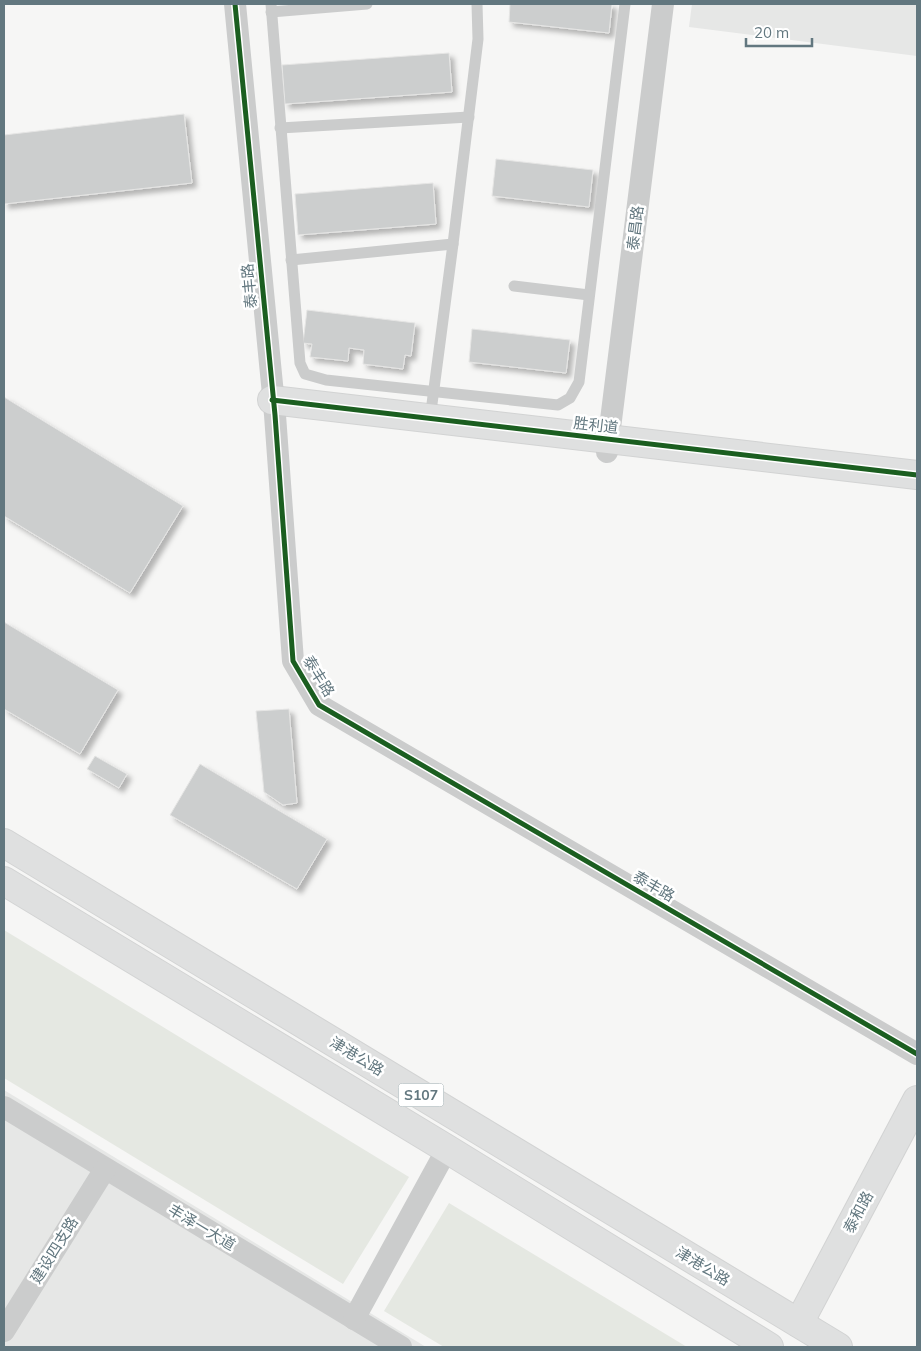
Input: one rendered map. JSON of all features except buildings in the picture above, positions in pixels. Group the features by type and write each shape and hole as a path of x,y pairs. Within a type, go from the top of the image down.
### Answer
{"main road":[{"name":"胜利道","path":"274,407 431,413 608,446 917,488"},
{"name":"胜利道","path":"608,446 917,475"},
{"name":"津港公路","path":"4,843 838,1347"},
{"name":"S107","path":"4,881 447,1149 769,1347"},
{"name":"泰和路","path":"799,1324 917,1100"}],"street":[{"name":"泰丰路","path":"235,4 274,407 293,661 319,705 917,1054"},
{"name":"泰昌路","path":"608,446 663,4"},
{"name":"丰泽一大道","path":"4,1107 401,1347"},
{"path":"354,1319 447,1149"},
{"name":"建设四支路","path":"4,1331 105,1169"}],"lane":[{"path":"367,4 271,8 300,363 305,374 431,413 558,405 570,398 579,382 625,4"},
{"path":"431,413 478,39 476,4"},
{"path":"280,128 469,117"},
{"path":"291,260 453,244"},
{"path":"514,286 589,295"}],"shaded area":[{"path":"692,4 917,4 917,56 689,27"},
{"path":"4,930 409,1177 343,1284 4,1078"},
{"path":"4,1090 426,1347 4,1347"},
{"path":"449,1203 687,1347 444,1347 384,1311"}],"cycle path":[{"path":"235,4 275,415 293,661 319,705 917,1054"},
{"path":"272,400 917,475"}]}
